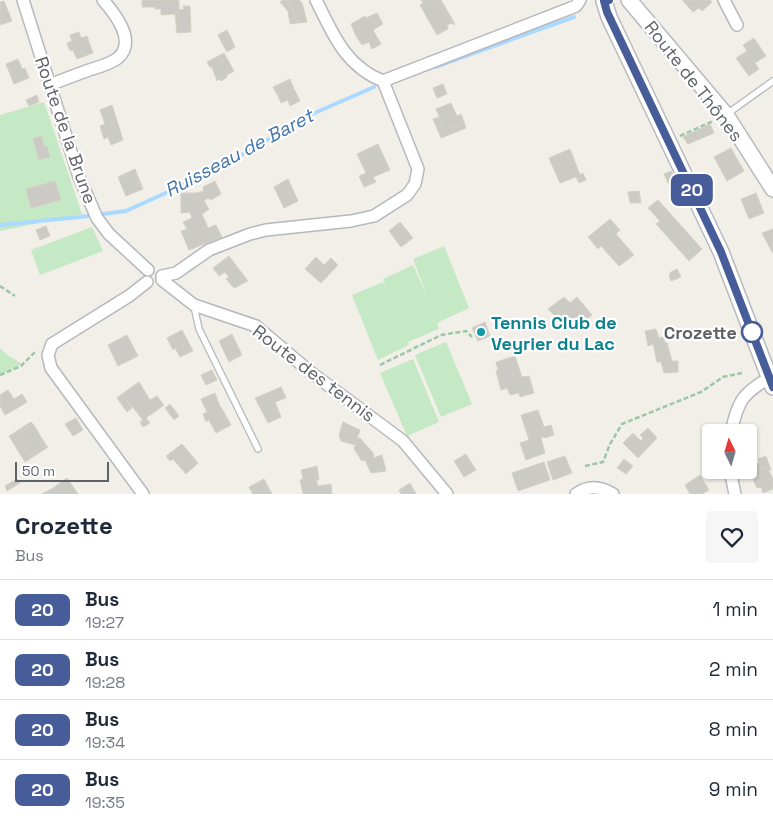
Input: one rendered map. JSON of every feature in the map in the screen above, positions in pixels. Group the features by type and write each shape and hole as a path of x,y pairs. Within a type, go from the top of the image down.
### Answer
{"main road":[{"path":"609,0 603,0 609,18 721,252 771,382"},
{"name":"Route de Thônes","path":"629,0 726,115 773,189"}],"street":[{"name":"Route de la Brune","path":"23,0 79,178 97,218 148,276"},
{"path":"49,85 106,64 117,59 123,52 125,44 124,30 103,0"},
{"path":"142,494 51,368 48,355 52,344 129,296 148,276 154,285 162,278 176,273 209,250 250,234 266,230 351,221 374,216 407,195 415,184 418,169 384,81 364,71 348,57 338,44 316,0"},
{"path":"384,81 576,6 580,0"},
{"path":"724,0 737,25"},
{"name":"Route des tennis","path":"162,278 194,305 256,326 310,371 403,441 447,494"},
{"path":"733,424 737,408 744,396 754,387 771,382"},
{"path":"732,479 735,494"},
{"path":"576,494 582,489 592,487 604,489 613,494"}],"lane":[{"path":"726,115 773,81"},
{"path":"194,305 199,329 258,449"}],"path":[{"path":"669,141 726,115"},
{"path":"0,286 15,296"},
{"path":"380,365 441,335 466,331 472,337"},
{"path":"0,375 21,366 35,352"},
{"path":"584,466 603,462 610,444 622,424 701,392 723,377 742,373"}],"green space":[{"path":"44,102 82,214 0,231 0,115"},
{"path":"92,227 103,251 40,275 31,250"},
{"path":"444,246 469,308 437,323 439,329 408,342 409,345 378,360 352,295 383,282 387,292 383,279 413,265 429,301 413,259"},
{"path":"446,342 472,404 441,417 415,355"},
{"path":"0,348 6,354 22,364 0,375"},
{"path":"413,359 439,422 407,436 380,373"}],"building":[{"path":"142,0 179,0 179,10 184,9 183,6 190,6 191,32 177,33 175,14 161,15 161,9 142,7"},
{"path":"288,0 298,23 290,24 288,11 280,2"},
{"path":"288,0 299,0 302,3 307,22 298,23"},
{"path":"421,0 441,0 455,24 447,25 448,29 437,35 420,5 423,3"},
{"path":"682,0 710,0 712,2 702,11 699,8 693,12"},
{"path":"4,1 12,21 0,25 0,2"},
{"path":"377,13 383,24 373,30 381,44 372,49 369,42 362,45 351,24 365,16 366,18"},
{"path":"227,30 231,38 222,43 218,35"},
{"path":"79,32 81,38 87,36 93,53 77,59 73,50 70,51 67,43 72,41 70,35"},
{"path":"231,38 235,47 227,52 222,43"},
{"path":"754,38 766,56 755,63 759,69 749,76 736,58 747,51 743,45"},
{"path":"224,53 234,71 221,81 219,79 217,81 212,67 207,62"},
{"path":"18,59 22,69 25,68 29,78 14,84 6,64"},
{"path":"290,79 294,89 278,96 273,87"},
{"path":"443,84 447,94 437,98 433,88"},
{"path":"294,89 300,101 290,106 288,100 281,103 278,96"},
{"path":"37,95 39,102 29,106 26,100"},
{"path":"451,103 457,116 461,114 464,122 445,130 436,109"},
{"path":"112,105 123,140 111,145 108,137 104,139 100,126 105,124 100,110"},
{"path":"439,117 445,130 464,122 466,128 441,138 433,119"},
{"path":"710,124 714,133 688,144 683,137"},
{"path":"42,136 44,146 47,146 50,157 39,160 33,139"},
{"path":"378,144 390,170 373,177 376,182 364,187 359,176 366,173 357,154"},
{"path":"731,148 744,171 727,181 714,157"},
{"path":"570,149 580,175 583,173 586,180 579,183 576,177 560,183 549,158"},
{"path":"135,169 143,189 126,196 118,177"},
{"path":"671,171 676,182 669,185 664,174"},
{"path":"288,179 298,201 284,208 274,187"},
{"path":"55,181 61,200 31,208 26,189"},
{"path":"215,181 221,194 211,200 208,198 204,201 209,209 202,214 208,228 216,225 222,237 189,250 181,231 187,229 183,222 192,218 190,212 181,213 181,193 204,191 203,187"},
{"path":"639,191 641,203 630,203 628,192"},
{"path":"756,193 764,213 749,219 741,199"},
{"path":"658,200 702,249 689,261 656,224 660,221 648,208"},
{"path":"610,219 620,230 616,234 634,255 619,266 601,246 598,249 588,237"},
{"path":"400,222 413,238 401,247 389,231"},
{"path":"46,226 50,236 40,240 36,230"},
{"path":"773,229 773,252 772,252 762,233"},
{"path":"229,256 248,281 234,288 226,279 229,277 225,272 219,276 213,268"},
{"path":"316,257 324,265 331,258 338,265 321,283 305,269"},
{"path":"677,269 681,277 671,281 669,275"},
{"path":"564,297 570,303 577,297 592,315 570,331 559,315 556,317 548,309"},
{"name":"Tennis Club de Veyrier du Lac","path":"485,322 490,336 478,341 472,328"},
{"path":"656,329 659,338 664,337 665,343 667,343 672,361 678,361 678,372 664,373 661,362 657,362 653,344 648,346 645,331"},
{"path":"182,330 193,351 180,357 175,348 173,350 167,338"},
{"path":"232,334 242,355 229,362 219,341"},
{"path":"127,335 138,356 118,366 108,345"},
{"path":"515,356 522,377 529,376 534,393 520,397 519,393 510,395 507,388 501,390 496,371 498,370 496,362"},
{"path":"212,370 217,380 206,385 201,375"},
{"path":"139,382 150,400 157,396 164,405 146,418 150,423 143,427 140,422 143,420 122,394"},
{"path":"281,387 286,398 275,402 281,417 268,423 255,398"},
{"path":"8,390 19,407 5,415 0,406 0,395"},
{"path":"215,393 220,407 231,425 216,433 209,420 206,422 203,414 207,412 201,399"},
{"path":"22,394 27,402 19,407 14,399"},
{"path":"122,394 132,408 127,412 117,398"},
{"path":"170,404 179,416 174,420 165,408"},
{"path":"538,410 544,427 551,425 554,435 541,438 545,453 526,460 520,443 529,440 521,415"},
{"path":"76,418 83,430 73,436 65,424"},
{"path":"31,422 33,424 17,434 30,455 46,445 48,447 25,462 9,436"},
{"path":"343,422 360,430 355,445 341,441 339,435"},
{"path":"33,424 46,445 30,455 17,434"},
{"path":"648,428 657,438 638,458 623,443 633,433 641,441 643,438 640,435"},
{"path":"360,438 374,454 373,458 382,455 386,471 371,473 365,460 362,461 354,449 357,439"},
{"path":"182,444 198,463 186,474 173,459 170,461 166,456"},
{"path":"466,454 476,470 464,477 454,461"},
{"path":"565,456 572,473 553,480 547,462"},
{"path":"766,456 771,470 768,471 766,467 762,469 758,459"},
{"path":"624,459 633,466 626,474 617,468"},
{"path":"544,462 550,480 518,491 512,473"},
{"path":"758,463 762,469 766,467 773,479 773,489 763,493 761,487 757,488 753,479 758,479"},
{"path":"317,466 319,480 316,480 318,486 331,484 332,494 303,494 300,480 303,479 301,470"},
{"path":"700,475 709,490 702,494 690,494 685,485"},
{"path":"67,478 78,494 42,494 53,488"},
{"path":"17,479 20,483 7,491 5,486"},
{"path":"264,479 272,494 253,494 249,487"},
{"path":"410,483 416,494 401,494 399,490"}],"waterway":[{"name":"Ruisseau de Baret","path":"435,67 574,17"},
{"name":"Ruisseau de Baret","path":"103,214 126,211 214,171 310,115 374,87"},
{"name":"Ruisseau de Baret","path":"0,225 89,216"}],"bus line":[{"name":"20","path":"609,0 604,1 607,12 721,252 773,387"}],"place":[{"name":"Tennis Club de Veyrier du Lac","path":"481,332"},
{"name":"Crozette","path":"752,332"}]}
